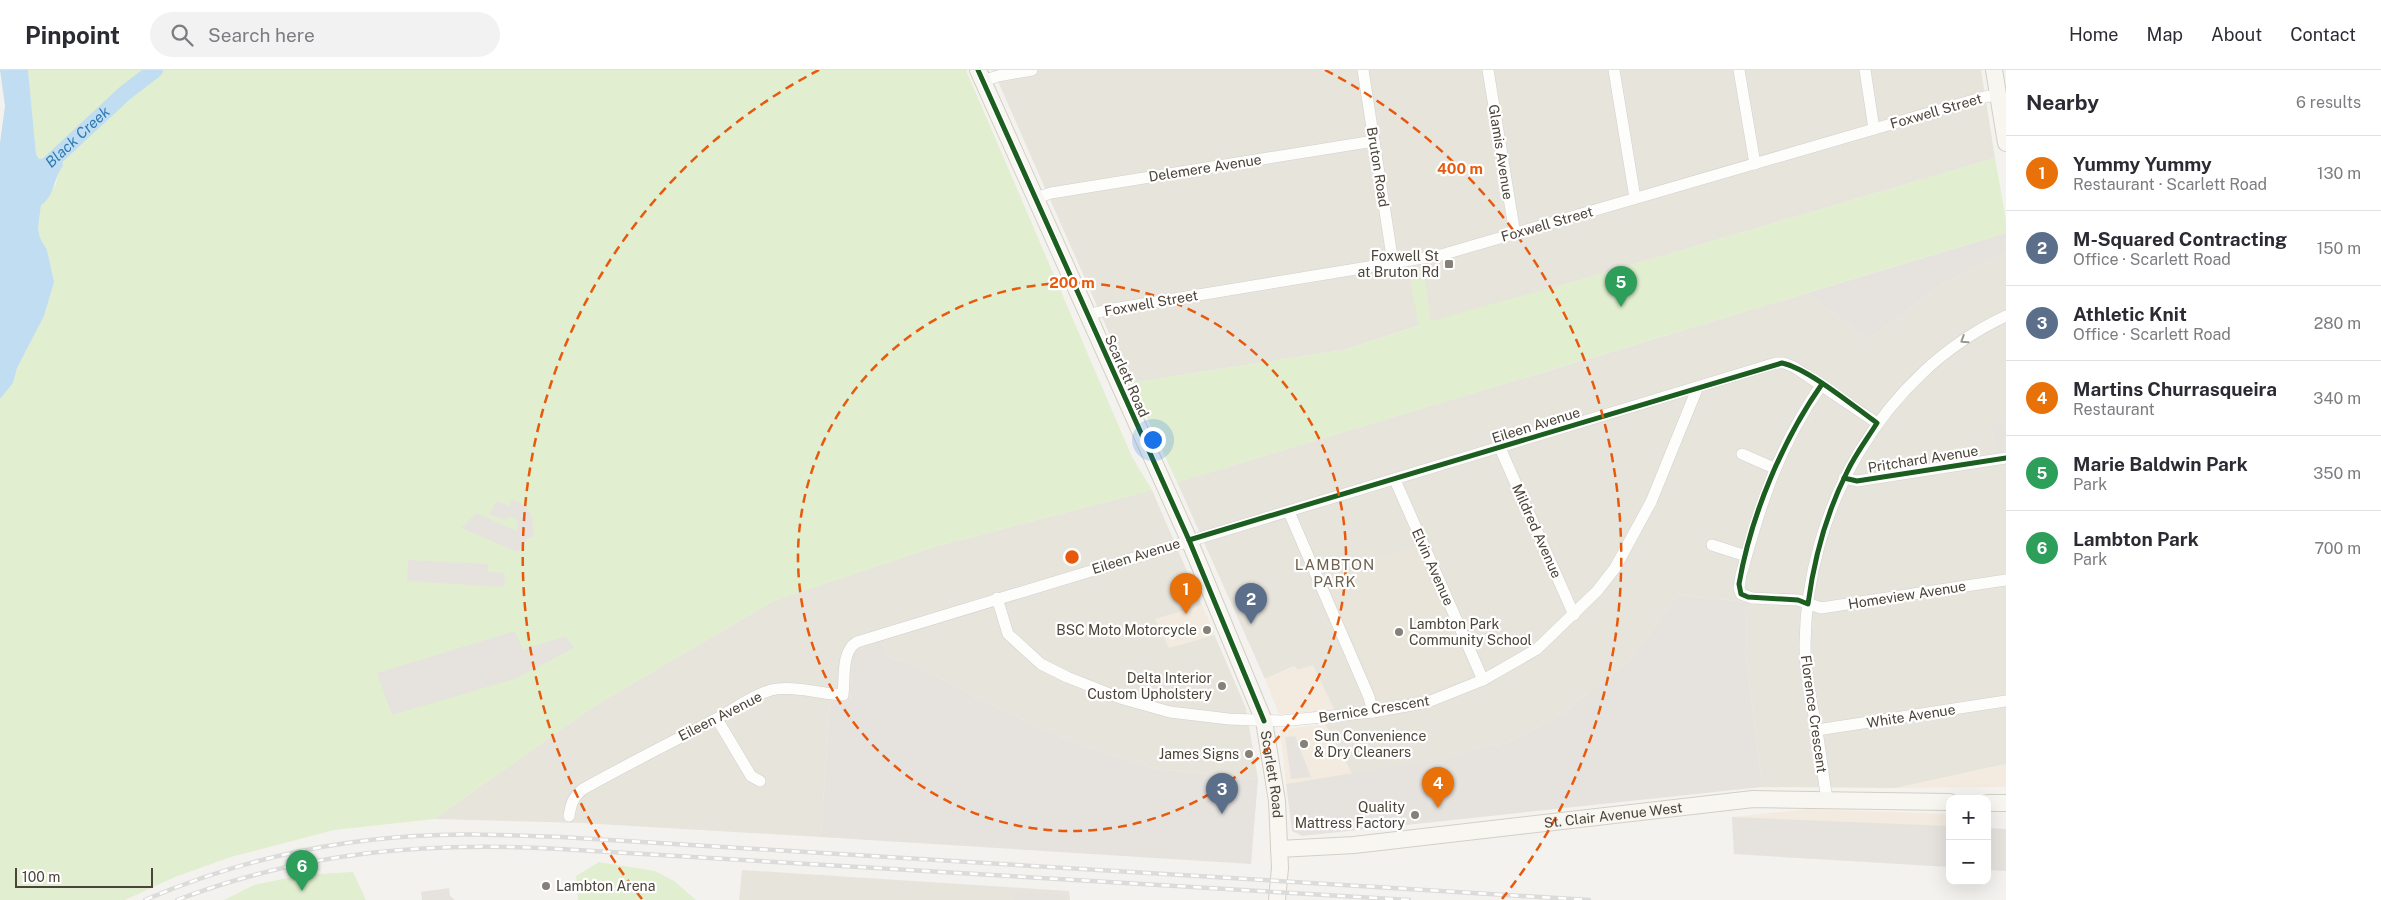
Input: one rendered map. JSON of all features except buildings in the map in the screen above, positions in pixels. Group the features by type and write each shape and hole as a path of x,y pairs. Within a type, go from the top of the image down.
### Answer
{"main road":[{"path":"1994,70 2002,94 2006,143"},
{"name":"Scarlett Road","path":"981,76 1189,540 1264,721 1277,801 1279,849 1275,900"},
{"name":"St. Clair Avenue West","path":"1279,849 1354,845 1753,799 1946,802"},
{"path":"1991,803 2006,803"}],"street":[{"path":"981,76 1032,70"},
{"name":"Bruton Road","path":"1363,70 1393,263"},
{"name":"Glamis Avenue","path":"1488,70 1515,234"},
{"path":"1614,70 1635,198"},
{"path":"1739,70 1755,164"},
{"path":"1865,70 1874,129"},
{"name":"Foxwell Street","path":"1087,315 1107,310 1441,255 1984,96 2002,94"},
{"name":"Delemere Avenue","path":"1036,198 1051,193 1374,141"},
{"name":"Florence Crescent","path":"1828,799 1806,667 1808,604 1820,543 1844,478 1877,423 1915,380 1951,349 1988,324 2006,316"},
{"name":"Eileen Avenue","path":"569,816 576,795 583,789 631,762 717,719 751,698 771,690 786,688 843,695 847,653 851,646 997,598 1189,540 1289,512 1780,363 1794,366 1877,423"},
{"path":"1712,545 1746,556 1774,468 1804,410 1822,384"},
{"name":"Bernice Crescent","path":"997,598 1008,634 1041,664 1066,677 1120,698 1170,712 1229,719 1281,721 1373,712 1428,702 1483,680 1537,649 1597,591 1615,568 1651,502 1697,389"},
{"name":"Mildred Avenue","path":"1500,448 1574,615"},
{"path":"1742,454 1774,468"},
{"name":"Pritchard Avenue","path":"1844,478 1866,480 2006,458"},
{"name":"Elvin Avenue","path":"1395,480 1483,680"},
{"path":"1289,512 1369,697 1373,712"},
{"name":"Homeview Avenue","path":"1746,556 1739,584 1741,594 1748,597 1798,600 1822,608 2006,580"},
{"name":"White Avenue","path":"1817,730 2006,701"},
{"path":"717,719 751,776 760,781"}],"shaded area":[{"path":"993,70 1981,70 1995,158 1431,322 1343,350 1131,383"},
{"path":"2006,233 2006,251 1942,284 1869,339 1807,293"},
{"path":"2006,251 2006,764 1896,788 1762,787 1746,657 1747,602 1678,595 1630,660 1564,712 1509,743 1485,746 1446,758 1352,774 1325,724 1341,721 1335,711 1294,666 1265,679 1177,482 1807,293 1869,339 1942,284"},
{"path":"2006,422 2006,448 1996,449 1992,424"},
{"path":"1152,490 1246,708 1258,779 1155,769 1073,742 982,701 920,667 887,657 854,654 850,700 830,701 821,837 581,823 434,819 596,705 773,601 937,546"},
{"path":"512,499 524,505 532,516 534,537 528,538 518,552 461,528 476,513 517,531 518,523 515,518 509,516 506,521 489,514 497,501 509,506"},
{"name":"Lambton Park Community School","path":"1416,546 1443,609 1442,617 1457,648 1462,648 1471,672 1469,678 1416,696 1382,701 1378,699 1324,574"},
{"path":"408,560 488,564 488,572 505,573 504,587 407,581"},
{"path":"1678,595 1747,602 1746,657 1762,787 1302,836 1292,831 1286,784 1446,758 1485,746 1509,743 1564,712 1630,660"},
{"path":"1678,600 1706,600 1708,675 1673,680 1674,686 1618,692 1621,710 1601,714 1603,724 1552,728 1544,732 1552,799 1542,801 1544,809 1494,813 1487,755 1570,711 1633,663"},
{"path":"1202,605 1215,635 1169,648 1155,619"},
{"path":"515,631 523,650 565,636 574,648 514,679 392,715 377,673"},
{"path":"879,642 887,657 920,667 982,701 1073,742 1155,769 1258,779 1251,864 821,837 830,701 850,700 853,654"},
{"path":"1313,665 1335,711 1279,714 1265,679 1294,666 1296,670"},
{"path":"1325,724 1352,774 1286,784 1280,730"},
{"path":"1295,736 1311,777 1291,779 1285,737"},
{"path":"2006,764 2006,787 1896,788"},
{"path":"1809,809 1946,814 1946,867 1734,854 1732,817"},
{"path":"1732,817 1946,826 1946,867 1734,854"},
{"path":"1991,828 2006,829 2006,871 1991,870"},
{"path":"742,870 1069,891 1070,900 739,900"},
{"path":"449,888 450,896 455,900 422,900 421,892"},
{"path":"1015,892 1065,895 1065,900 1014,900"}],"green space":[{"path":"28,70 966,70 1132,457 1152,490 937,546 773,601 596,705 434,819 334,830 231,857 175,877 125,900 0,900 0,399 13,383 17,368 44,316 54,282 47,250 40,238 38,228 41,205 56,184 58,173 48,153 42,159 39,159 36,154"},
{"path":"1995,158 2006,220 2006,233 1177,482 1131,383 1343,350 1419,326 1408,269 1423,267 1431,321 1604,273"},
{"path":"599,862 655,871 674,881 696,900 578,900 576,876"},
{"path":"353,872 366,900 224,900 254,885 302,875"}],"water":[{"path":"0,70 28,70 36,154 39,159 42,159 52,152 62,160 63,166 49,197 41,205 38,228 40,238 47,250 54,282 44,316 17,368 13,383 0,399 0,143 5,106"}],"waterway":[{"name":"Black Creek","path":"41,171 125,93 155,70"}],"railway":[{"path":"145,900 216,873 326,846 401,837 470,834 561,837 1589,900"},
{"path":"177,900 224,884 318,861 413,849 461,847 560,849 1409,900"}],"cycle path":[{"path":"978,70 1189,540 1264,721"},
{"path":"1189,540 1782,363 1818,380 1877,423 1857,453 1833,504 1817,554 1808,604 1798,600 1748,597 1741,594 1739,584 1751,532 1770,480 1781,454 1807,406 1822,384"},
{"path":"1844,478 1857,481 2006,458"}],"place":[{"name":"Foxwell St at Bruton Rd","path":"1449,264"},
{"name":"Marie Baldwin Park","path":"1621,307"},
{"name":"Yummy Yummy","path":"1186,614"},
{"name":"M-Squared Contracting","path":"1251,624"},
{"name":"BSC Moto Motorcycle","path":"1207,630"},
{"name":"Lambton Park Community School","path":"1399,632"},
{"name":"Delta Interior Custom Upholstery","path":"1222,686"},
{"name":"Sun Convenience & Dry Cleaners","path":"1304,744"},
{"name":"James Signs","path":"1249,754"},
{"name":"Martins Churrasqueira","path":"1438,808"},
{"name":"Athletic Knit","path":"1222,814"},
{"name":"Quality Mattress Factory","path":"1415,815"},
{"name":"Lambton Arena","path":"546,886"},
{"name":"Lambton Park","path":"302,891"}],"district":[{"name":"LAMBTON PARK","path":"1335,574"}]}
